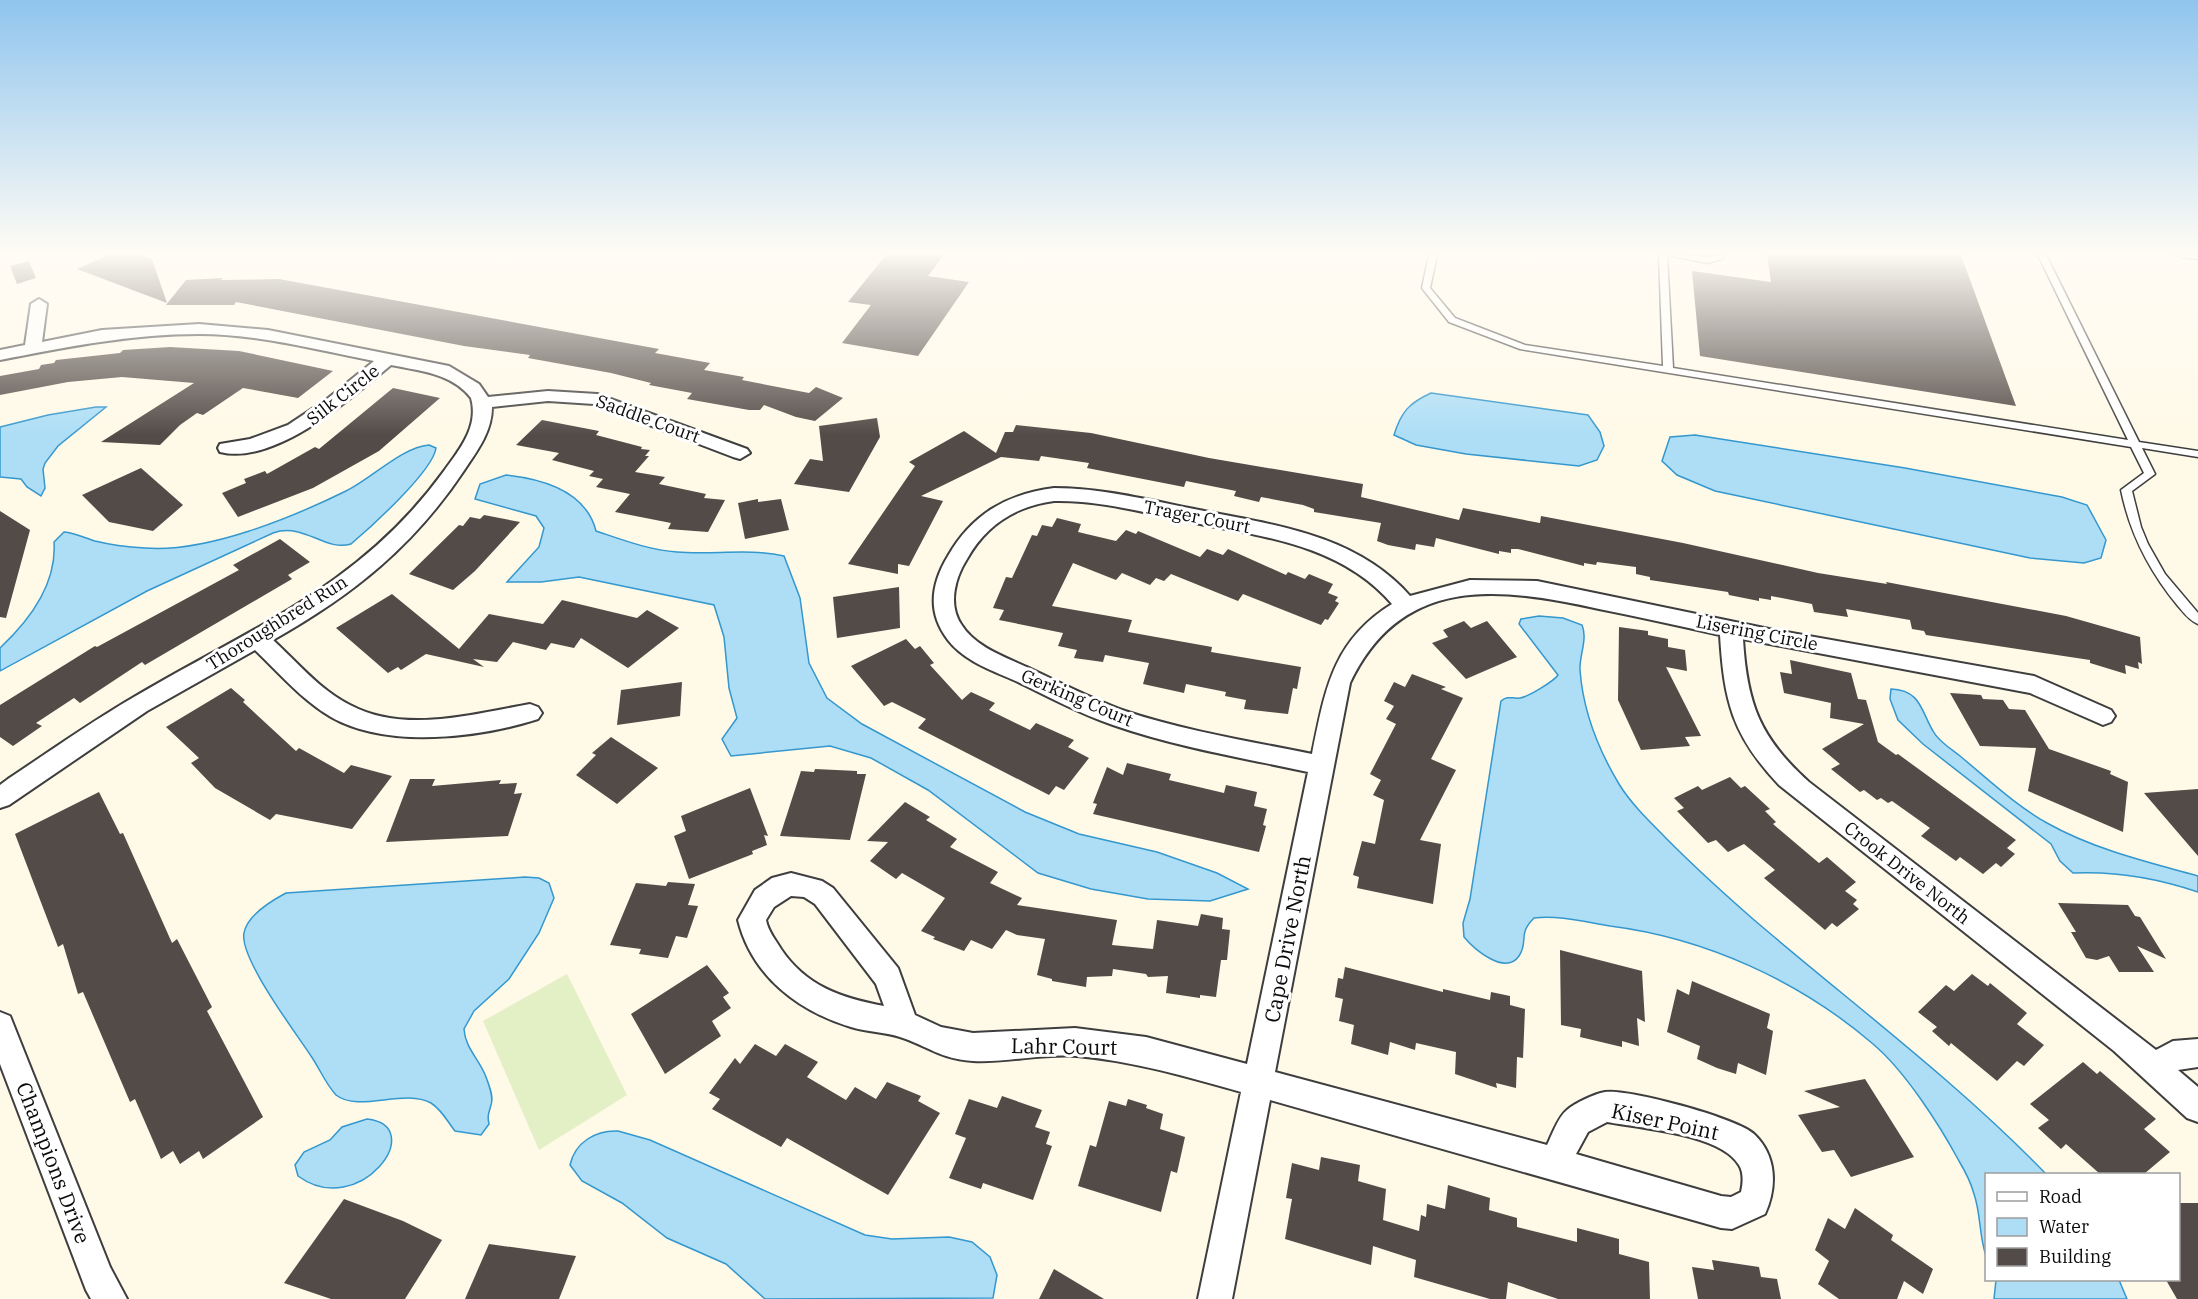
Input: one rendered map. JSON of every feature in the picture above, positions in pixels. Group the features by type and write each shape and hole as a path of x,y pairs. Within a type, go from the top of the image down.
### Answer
{"street":[{"path":"33,347 37,316"},
{"path":"0,355 33,347 125,333 199,329 258,333 443,370 462,378 479,396"},
{"name":"Silk Circle","path":"227,448 268,441 301,427 390,358"},
{"name":"Saddle Court","path":"479,396 572,395 597,399 740,453"},
{"name":"Thoroughbred Run","path":"0,798 139,705 328,595 402,536 432,503 474,443 483,424 479,396"},
{"name":"Trager Court","path":"976,529 997,511 1025,500 1048,495 1089,496 1287,535 1317,544 1372,573 1406,606"},
{"name":"Gerking Court","path":"976,529 965,542 947,577 942,596 944,613 950,626 966,644 980,654 1079,703 1122,719 1323,766"},
{"name":"Lisering Circle","path":"1406,606 1463,588 1518,586 1582,596 1731,629 2034,685 2103,716"},
{"name":"Cape Drive North","path":"1215,1299 1260,1083 1338,683 1344,667 1370,632 1406,606"},
{"name":"Crook Drive North","path":"1731,629 1736,692 1744,718 1774,764 1802,791 2157,1069 2198,1107"},
{"path":"257,638 325,700 347,714 366,722 397,727 433,728 530,713"},
{"name":"Lahr Court","path":"904,1024 888,977 824,896 813,888 801,884 776,889 764,896 752,920 755,932 780,971 795,986 814,999 852,1014 904,1024 938,1041 958,1046 1050,1042 1115,1046 1158,1054 1260,1083"},
{"name":"Champions Drive","path":"0,1026 98,1278 110,1299"},
{"path":"2157,1069 2173,1056 2198,1053"},
{"name":"Kiser Point","path":"1260,1083 1554,1163 1721,1212 1732,1213 1754,1203 1761,1183 1751,1157 1737,1139 1726,1134 1606,1107 1577,1121 1554,1163"}],"lane":[{"path":"1448,316 1452,320 1524,346 2198,454"},
{"path":"1666,316 1668,370"},
{"path":"2072,316 2150,474 2126,490 2131,519 2152,564 2178,600 2198,620"}],"green space":[{"path":"567,974 627,1095 539,1150 483,1021"}],"water":[{"path":"1431,393 1588,415 1600,432 1604,446 1597,460 1579,466 1466,454 1416,445 1394,435 1407,409"},
{"path":"106,407 58,446 45,463 43,469 45,488 41,496 27,487 21,479 0,477 0,427 48,415"},
{"path":"1695,435 1905,468 2062,497 2087,505 2106,540 2101,558 2084,563 2030,558 1715,491 1677,475 1662,461 1670,437"},
{"path":"429,445 436,448 432,458 413,484 351,544 332,544 295,531 273,533 147,591 0,671 0,648 22,626 39,600 51,572 54,542 64,532 107,544 145,548 169,548 221,539 248,532 300,512 356,486 408,451"},
{"path":"506,475 534,480 561,490 583,506 591,517 596,531 636,544 677,552 758,552 784,556 800,598 809,663 827,698 862,724 1025,812 1079,834 1157,852 1217,873 1248,889 1210,901 1148,899 1091,889 1038,873 928,790 871,758 830,746 731,756 722,739 737,718 729,688 724,637 714,605 579,577 541,582 507,582 539,547 544,528 536,516 475,499 480,484"},
{"path":"1539,616 1563,618 1582,625 1584,642 1580,670 1588,715 1611,771 1638,810 1729,898 1940,1075 2045,1173 1985,1173 1985,1252 1971,1186 1942,1131 1909,1083 1885,1055 1845,1021 1783,982 1716,952 1681,941 1646,932 1562,918 1534,918 1524,934 1522,951 1519,956 1506,963 1490,959 1464,937 1463,923 1470,899 1501,701 1506,698 1520,698 1529,695 1558,675 1519,624 1521,619"},
{"path":"1891,689 1901,690 1914,697 1935,735 1941,741 2035,816 2102,848 2198,876 2198,892 2136,876 2073,873 2060,861 2051,844 1923,744 1898,720 1890,699"},
{"path":"525,877 539,878 549,883 554,898 539,933 509,979 474,1011 464,1029 467,1042 483,1071 492,1095 488,1116 489,1124 481,1135 455,1131 435,1106 420,1099 357,1102 336,1095 270,995 250,960 244,933 250,920 267,904 286,893"},
{"path":"367,1119 385,1125 391,1137 389,1152 379,1167 363,1180 343,1187 321,1187 298,1176 295,1165 304,1152 330,1140 342,1127"},
{"path":"618,1131 650,1140 865,1235 892,1239 949,1237 972,1242 990,1257 997,1275 993,1298 765,1299 726,1264 667,1238 622,1203 582,1181 570,1165 577,1150 594,1135"},
{"path":"1996,1281 2119,1281 2127,1299 1994,1299"}],"building":[{"path":"307,316 478,316 659,349 655,353 710,363 704,370 809,393 816,387 843,398 815,421 796,417 764,405 760,410 749,410 687,399 692,393 649,385 651,383 611,373 528,358 530,355 464,346"},
{"path":"863,316 946,316 918,356 842,343"},
{"path":"1696,316 1983,316 2016,406 1700,356"},
{"path":"170,347 239,351 333,371 298,398 243,388 203,415 197,413 180,425 160,445 101,442 194,383 122,377 68,382 0,395 0,376 39,369 41,365 54,363 56,360 120,353 123,350"},
{"path":"393,388 440,398 379,451 313,488 238,517 222,493 246,483 244,479 265,471 267,474 315,447 319,449"},
{"path":"877,418 880,437 849,492 794,484 810,459 823,461 819,426"},
{"path":"542,420 599,431 596,435 650,450 645,456 649,456 635,472 665,477 659,484 706,494 704,498 725,500 708,532 668,529 671,523 615,512 630,494 596,487 603,479 589,476 594,471 552,460 559,453 516,445"},
{"path":"1016,425 1091,433 1209,458 1363,484 1361,497 1459,520 1463,508 1540,523 1541,516 1683,543 1818,573 1887,584 1886,582 2066,616 2140,637 2142,664 2138,662 2139,669 2125,665 2126,674 2090,663 2090,660 1926,635 1924,631 1912,629 1910,620 1846,609 1848,617 1814,612 1812,604 1771,596 1771,600 1759,598 1759,601 1729,595 1728,592 1650,580 1650,577 1636,574 1636,567 1597,562 1596,565 1584,563 1584,566 1518,549 1511,549 1511,553 1499,551 1499,554 1436,538 1434,547 1416,544 1415,550 1388,545 1377,541 1381,523 1314,512 1314,509 1303,505 1261,497 1259,502 1234,496 1236,491 1186,481 1184,487 1087,468 1089,463 1041,456 1039,461 1001,457 921,496 943,501 909,566 898,564 898,574 848,564 915,466 909,462 964,431 996,453 1005,432 1013,432"},
{"path":"141,468 183,505 153,531 109,522 82,495"},
{"path":"758,499 758,502 781,499 789,530 745,539 738,503"},
{"path":"0,511 30,530 6,618 0,617"},
{"path":"484,515 520,522 475,571 453,590 409,574 459,525 463,526 470,517 480,519"},
{"path":"1057,518 1081,524 1078,532 1116,541 1126,530 1136,534 1138,531 1200,557 1207,549 1223,555 1228,549 1286,575 1288,572 1305,579 1309,574 1333,584 1328,593 1338,597 1335,601 1339,603 1328,620 1325,619 1321,625 1243,594 1238,601 1171,574 1164,581 1156,578 1150,585 1122,573 1116,580 1073,563 1052,606 1132,620 1128,632 1212,647 1211,652 1301,667 1297,689 1293,688 1288,714 1244,709 1246,700 1225,696 1226,692 1186,684 1184,693 1143,684 1149,663 1105,655 1103,662 1074,658 1077,650 1058,646 1063,633 999,620 1004,610 993,608 1006,577 1012,578 1032,535 1037,536 1042,525 1052,527"},
{"path":"280,539 310,562 288,575 292,579 145,665 142,662 80,703 74,698 36,723 42,726 13,746 0,737 0,705 95,646 97,647 239,570 233,565"},
{"path":"899,587 900,628 837,638 833,597"},
{"path":"392,594 459,649 489,614 543,624 562,600 637,618 647,610 679,628 628,668 581,638 574,648 551,643 546,650 513,642 497,662 473,659 484,667 426,654 401,670 398,667 388,673 336,628"},
{"path":"1464,621 1471,628 1487,621 1517,657 1466,679 1432,643 1448,637 1443,630"},
{"path":"1619,627 1648,631 1648,635 1668,639 1668,647 1685,650 1687,671 1666,667 1701,736 1685,737 1690,746 1641,750 1618,700"},
{"path":"906,639 915,649 920,646 934,663 930,665 962,700 971,692 995,703 989,710 1030,730 1036,723 1074,740 1068,747 1089,758 1064,790 1056,786 1049,795 918,728 926,719 892,702 884,706 851,666"},
{"path":"1790,660 1851,673 1858,699 1866,700 1878,742 2016,840 2007,848 2015,854 2001,867 1996,863 1983,874 1960,857 1956,861 1921,836 1930,828 1892,801 1888,803 1881,798 1877,800 1864,790 1860,792 1831,769 1840,764 1822,749 1864,724 1830,718 1831,703 1784,693 1780,672 1792,674"},
{"path":"1412,674 1446,687 1441,689 1463,698 1431,759 1456,770 1420,840 1441,844 1433,904 1357,888 1359,877 1353,875 1362,841 1375,844 1384,800 1373,795 1381,780 1370,774 1396,724 1386,719 1394,706 1384,701 1394,682 1405,687"},
{"path":"682,682 680,716 617,725 621,690"},
{"path":"231,688 296,751 299,748 344,773 351,765 392,776 352,829 276,814 270,820 215,788 191,763 199,758 166,727"},
{"path":"1950,693 1981,695 1983,699 2003,700 2009,709 2025,710 2049,749 2111,771 2110,774 2128,782 2123,832 2028,791 2036,748 1980,746"},
{"path":"611,737 658,768 617,804 576,775 596,755 592,753"},
{"path":"1127,763 1171,774 1169,780 1224,793 1226,785 1257,792 1254,806 1267,809 1263,825 1266,826 1259,852 1093,814 1097,804 1093,803 1107,767 1123,775"},
{"path":"815,769 857,771 857,774 866,774 850,840 780,836 801,771 814,772"},
{"path":"1730,777 1741,788 1745,786 1770,809 1765,811 1776,822 1773,824 1819,863 1827,857 1856,882 1845,891 1857,900 1853,904 1859,909 1837,927 1832,923 1825,930 1764,878 1775,870 1744,844 1728,852 1716,840 1708,843 1677,811 1684,808 1674,798 1698,786 1702,790"},
{"path":"410,779 435,779 432,786 501,780 499,784 517,783 514,794 522,793 508,836 386,842"},
{"path":"750,788 768,836 764,835 767,845 752,851 753,854 689,879 674,836 686,831 681,816"},
{"path":"2198,789 2198,856 2144,793"},
{"path":"99,792 120,834 123,833 172,943 177,939 212,1007 207,1011 263,1117 203,1159 199,1151 180,1164 173,1151 161,1159 135,1099 130,1102 83,992 78,994 63,944 58,947 15,834"},
{"path":"905,802 930,817 926,820 957,839 950,847 998,872 990,883 1022,898 1017,905 1117,920 1112,945 1153,949 1157,920 1198,926 1201,914 1223,918 1222,929 1230,930 1227,960 1221,960 1216,997 1200,995 1200,998 1166,993 1168,976 1148,977 1146,974 1113,969 1112,976 1087,977 1086,987 1052,981 1052,979 1037,975 1045,939 1017,935 1006,930 992,949 971,940 964,951 933,939 935,937 921,931 945,898 902,873 896,879 870,861 888,842 867,841"},
{"path":"668,882 695,884 688,905 698,906 687,938 676,936 668,958 639,954 641,949 610,945 636,883 666,886"},
{"path":"2058,903 2128,905 2135,916 2140,917 2166,959 2137,946 2154,972 2119,972 2109,956 2097,960 2086,958 2071,932 2076,932"},
{"path":"1560,950 1642,971 1645,1022 1637,1018 1639,1046 1622,1041 1622,1047 1580,1037 1581,1029 1561,1025"},
{"path":"707,965 729,993 723,997 731,1008 712,1021 721,1036 665,1074 631,1014"},
{"path":"1345,967 1443,992 1443,989 1490,1000 1491,992 1510,996 1510,1005 1525,1009 1523,1058 1517,1057 1516,1088 1496,1083 1497,1088 1455,1074 1456,1052 1416,1043 1415,1050 1390,1042 1388,1055 1351,1044 1354,1025 1339,1021 1343,999 1335,997 1338,978 1343,979"},
{"path":"1972,974 1988,986 1990,983 2027,1013 2017,1024 2044,1045 2024,1066 2017,1061 1997,1081 1951,1043 1949,1046 1932,1031 1937,1027 1918,1012 1946,985 1954,991"},
{"path":"1692,981 1770,1014 1767,1028 1773,1031 1766,1075 1738,1063 1736,1074 1717,1068 1697,1059 1700,1046 1667,1032 1677,989 1689,995"},
{"path":"755,1044 776,1056 785,1044 818,1062 807,1077 846,1100 855,1087 876,1099 887,1082 921,1096 918,1101 940,1113 888,1195 787,1138 781,1147 712,1109 720,1099 709,1093 735,1058 740,1064"},
{"path":"2083,1062 2097,1074 2100,1071 2156,1119 2144,1129 2170,1152 2145,1173 2099,1173 2066,1144 2061,1149 2038,1128 2049,1120 2030,1104"},
{"path":"1865,1079 1914,1157 1851,1177 1834,1150 1822,1152 1798,1115 1840,1107 1804,1091"},
{"path":"1002,1096 1042,1110 1035,1127 1050,1132 1046,1144 1052,1146 1033,1200 983,1183 981,1189 949,1178 966,1138 955,1134 969,1099 997,1108"},
{"path":"1128,1099 1147,1105 1146,1108 1163,1114 1160,1129 1185,1137 1177,1173 1171,1171 1161,1212 1078,1186 1090,1145 1096,1147 1109,1101 1126,1106"},
{"path":"1321,1157 1360,1165 1358,1181 1386,1189 1383,1220 1419,1231 1421,1215 1426,1217 1427,1204 1445,1209 1448,1185 1490,1198 1489,1210 1517,1218 1517,1227 1577,1242 1577,1228 1619,1239 1619,1254 1649,1262 1650,1299 1558,1299 1508,1282 1506,1299 1490,1299 1414,1277 1416,1260 1373,1246 1371,1265 1285,1239 1292,1199 1286,1198 1292,1163 1319,1170"},
{"path":"344,1199 403,1221 442,1240 405,1299 331,1299 284,1283"},
{"path":"2180,1203 2198,1203 2198,1299 2177,1299 2167,1281 2180,1281"},
{"path":"1855,1208 1893,1235 1891,1240 1933,1269 1923,1294 1904,1281 1897,1299 1839,1299 1818,1284 1829,1261 1815,1250 1828,1218 1845,1229"},
{"path":"489,1244 576,1256 559,1299 465,1299"},
{"path":"1712,1260 1759,1267 1761,1277 1777,1279 1781,1299 1698,1299 1692,1267 1714,1270"},
{"path":"1054,1269 1104,1299 1039,1299"}]}
